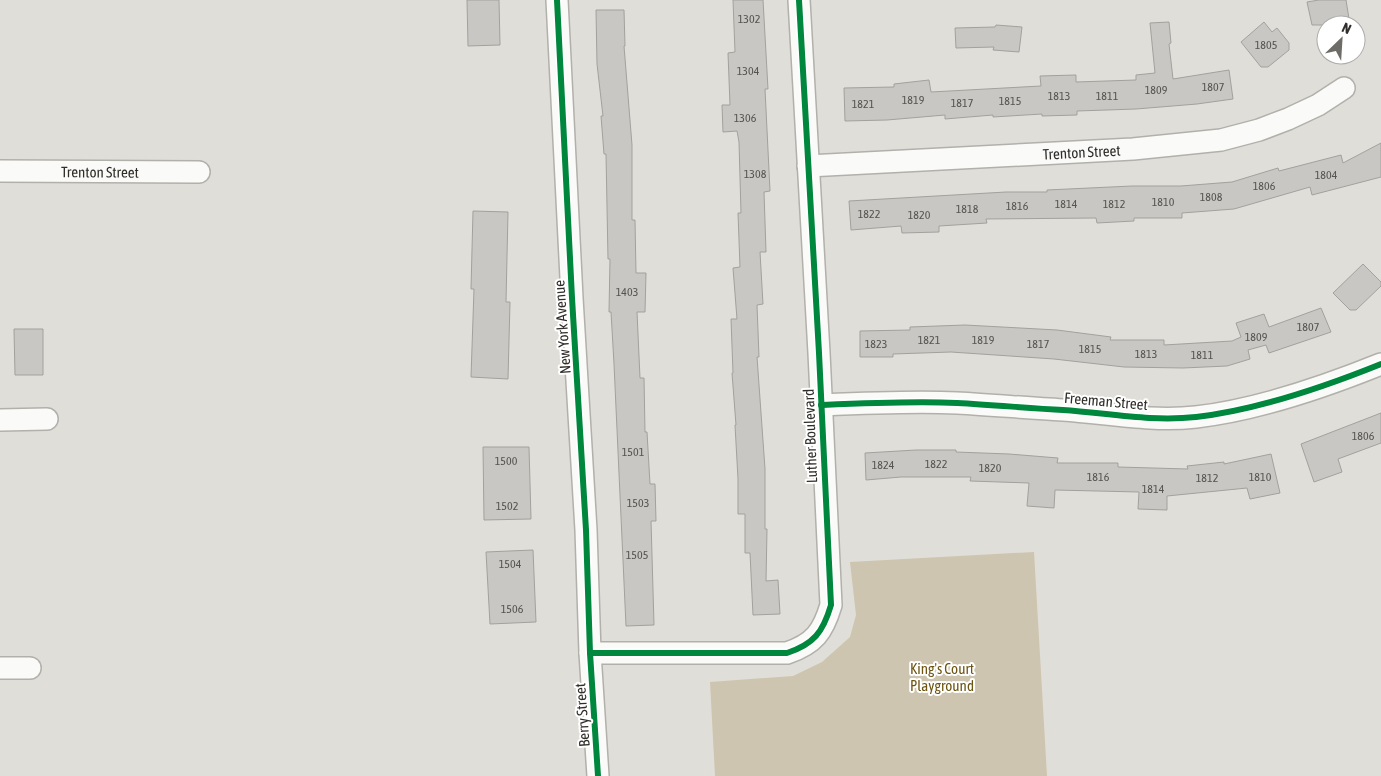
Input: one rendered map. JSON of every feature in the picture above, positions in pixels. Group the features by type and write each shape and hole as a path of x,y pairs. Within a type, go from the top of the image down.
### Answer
{"street":[{"name":"New York Avenue","path":"557,0 585,512 590,653"},
{"name":"Luther Boulevard","path":"590,653 787,653 803,648 816,637 826,622 830,605 799,0"},
{"name":"Trenton Street","path":"808,166 1133,149 1221,140 1259,130 1288,119 1318,105 1344,88"},
{"name":"Trenton Street","path":"0,171 199,172"},
{"name":"Freeman Street","path":"821,405 889,402 958,403 1067,410 1145,418 1193,417 1231,412 1272,402 1381,364"},
{"path":"0,420 47,419"},
{"name":"Berry Street","path":"590,653 598,776"},
{"path":"0,668 30,668"}],"green space":[{"name":"King's Court Playground","path":"1034,552 1047,776 715,776 710,682 793,676 822,662 850,637 856,615 850,562"}],"building":[{"path":"467,0 499,0 500,45 468,46"},
{"path":"733,0 763,0 768,89 765,89 770,191 764,192 766,252 760,252 763,304 757,305 759,357 757,357 765,469 766,581 778,580 780,614 753,615 750,553 745,553 745,514 738,514 731,319 737,319 733,268 740,267 738,213 741,213 739,142 737,131 723,132 722,105 730,105 728,53 735,52"},
{"path":"1346,0 1348,15 1316,15 1316,25 1312,25 1307,2"},
{"path":"596,10 624,10 624,46 632,145 632,220 635,220 636,273 646,273 645,312 637,312 640,378 644,378 645,432 647,432 650,484 655,484 656,521 651,521 654,625 626,626 614,364 611,312 609,312 610,259 608,259 606,154 604,154 601,116 603,116 597,64"},
{"path":"1169,22 1171,43 1169,44 1173,79 1229,70 1233,99 1136,109 1077,111 1077,115 1042,116 1042,114 993,117 993,115 945,119 945,115 887,120 845,121 844,88 894,87 894,84 929,80 931,92 1041,86 1040,76 1076,75 1076,82 1136,80 1136,75 1155,73 1150,23"},
{"path":"1264,22 1272,32 1277,28 1289,43 1289,50 1268,67 1261,67 1241,42"},
{"path":"996,25 1022,27 1019,52 993,50 994,47 956,48 955,28 995,27"},
{"path":"1381,143 1381,177 1312,195 1310,187 1234,209 1182,213 1182,218 1134,218 1134,221 1097,223 1096,218 986,219 987,223 939,226 939,232 902,233 901,226 851,230 849,201 1232,182 1278,168 1279,171 1341,155 1343,163"},
{"path":"473,211 508,212 506,302 510,302 508,379 471,377 474,289 471,289"},
{"path":"1363,264 1381,282 1381,286 1356,310 1350,310 1333,293"},
{"path":"1321,308 1331,332 1269,353 1266,345 1248,350 1250,359 1227,366 1183,368 1124,367 1054,359 951,352 893,354 893,357 860,357 860,331 910,330 910,327 965,325 1057,330 1111,337 1110,340 1164,340 1164,345 1232,341 1241,337 1236,323 1264,314 1269,327"},
{"path":"14,329 43,329 43,375 15,375"},
{"path":"1381,413 1381,443 1338,459 1342,472 1314,482 1301,444"},
{"path":"483,447 529,447 531,519 484,520"},
{"path":"956,450 956,452 1058,458 1057,463 1118,463 1118,467 1188,469 1187,466 1224,462 1224,464 1271,454 1280,493 1250,499 1247,488 1167,496 1167,510 1138,509 1139,492 1055,490 1054,508 1027,506 1029,483 970,481 971,477 901,477 866,480 865,453"},
{"path":"533,550 536,622 490,624 486,552"}],"cycle path":[{"path":"557,0 598,776"},
{"path":"590,653 787,653 804,646 816,636 825,623 831,605 799,0"},
{"path":"821,405 906,402 957,403 1146,418 1196,417 1219,414 1266,403 1314,389 1381,364"}]}
